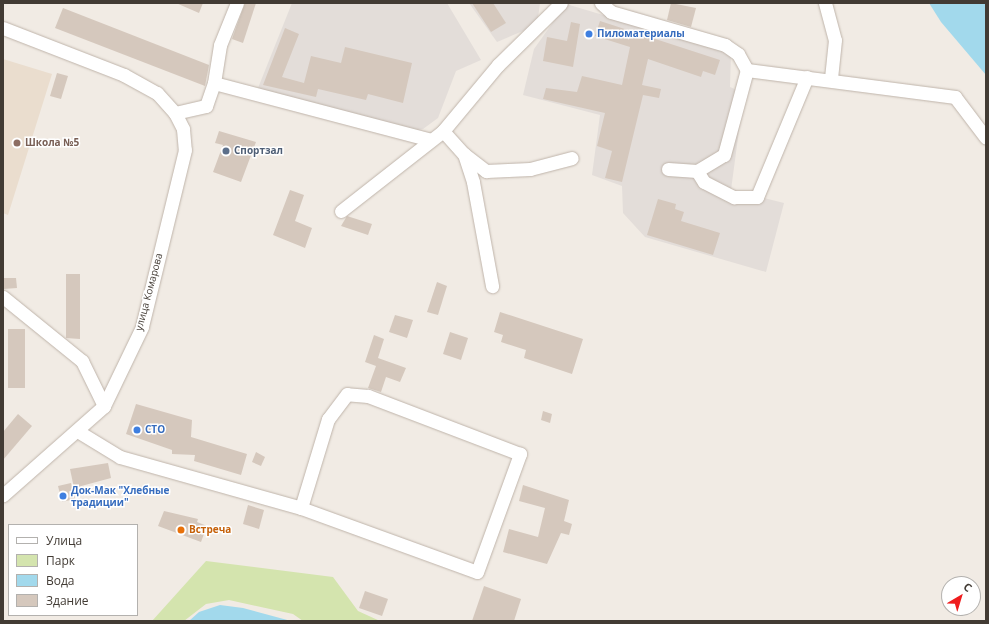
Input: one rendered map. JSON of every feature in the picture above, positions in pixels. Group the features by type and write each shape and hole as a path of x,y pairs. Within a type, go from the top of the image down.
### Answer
{"street":[{"path":"175,113 206,106 214,83 220,45 236,3"},
{"path":"341,211 444,130 498,65 561,3"},
{"path":"601,3 611,12 725,45 738,54 747,70 724,155 697,171 668,169"},
{"path":"825,3 835,40 832,78"},
{"name":"улица Комарова","path":"3,28 124,75 157,93 175,113 183,129 185,150 142,327 104,406 79,432 3,495"},
{"path":"747,70 807,77 832,78 955,97 986,138"},
{"path":"697,171 704,182 734,196 756,197 807,77"},
{"path":"214,83 431,140"},
{"path":"444,130 464,154 486,171 530,169 572,158"},
{"path":"464,154 473,182 492,286"},
{"path":"3,297 82,361 104,406"},
{"path":"79,432 120,457 301,508 477,572 520,454 368,396 347,394 328,419 301,508"}],"shaded area":[{"path":"292,3 447,3 481,60 456,71 438,118 423,129 405,132 258,88"},
{"path":"469,3 540,3 537,25 497,42"},
{"path":"566,4 731,53 730,87 744,93 731,190 784,203 766,272 645,237 623,213 622,186 592,175 600,115 523,95 534,49"},
{"name":"Школа №5","path":"3,59 52,74 8,215 3,213"}],"green space":[{"path":"206,561 333,577 358,611 380,621 303,621 293,614 229,600 206,604 184,621 152,621"}],"water":[{"path":"929,3 986,3 986,75 941,22"},
{"path":"220,605 243,608 291,621 189,621 199,612"}],"building":[{"path":"176,3 203,3 199,13"},
{"path":"245,3 256,3 243,43 232,39"},
{"path":"472,3 493,3 506,23 491,32"},
{"path":"671,3 696,8 691,27 667,20"},
{"path":"63,8 209,65 205,86 55,28"},
{"path":"600,21 720,60 715,75 703,71 701,77 648,59 642,85 661,89 659,98 643,95 622,182 605,178 612,151 597,146 605,113 543,99 546,88 577,92 582,76 622,85 630,47 595,36"},
{"path":"571,22 580,24 573,67 543,61 547,37 567,41"},
{"path":"285,28 299,34 282,77 304,83 311,56 341,63 345,47 412,63 403,103 368,94 366,100 318,89 316,97 263,85"},
{"path":"57,73 68,76 61,99 50,96"},
{"path":"219,131 256,142 241,182 213,172 223,145 215,143"},
{"path":"290,190 304,195 295,221 312,228 305,248 273,235"},
{"path":"658,199 676,204 675,209 684,212 681,221 720,233 713,255 647,235"},
{"path":"347,216 372,224 368,235 341,226"},
{"path":"66,274 80,274 80,339 66,338"},
{"path":"3,278 16,278 17,288 3,289"},
{"path":"437,282 447,286 438,315 427,312"},
{"path":"500,312 583,339 572,374 524,358 526,350 501,342 503,335 494,332"},
{"path":"395,315 413,320 407,338 389,332"},
{"path":"8,329 25,329 25,388 8,388"},
{"path":"450,332 468,338 461,360 443,354"},
{"path":"374,335 384,339 378,358 406,368 400,382 386,377 381,392 368,388 376,366 365,362"},
{"path":"136,404 192,420 191,437 247,454 241,475 194,461 195,455 172,454 172,450 126,434"},
{"path":"543,411 552,414 550,423 541,420"},
{"path":"18,414 32,426 3,460 3,432"},
{"path":"256,452 265,457 261,466 252,462"},
{"path":"108,463 111,478 74,488 70,469"},
{"path":"71,483 75,499 62,502 58,486"},
{"path":"523,485 569,500 564,521 572,524 569,535 561,533 547,564 503,552 509,529 538,537 545,508 519,501"},
{"path":"248,505 264,510 259,529 243,524"},
{"path":"164,511 198,519 197,522 207,526 201,542 158,526"},
{"path":"484,586 521,599 514,621 472,621"},
{"path":"365,591 388,599 382,616 359,608"}],"place":[{"name":"Пиломатериалы","path":"589,34"},
{"name":"Школа №5","path":"17,143"},
{"name":"Спортзал","path":"226,151"},
{"name":"СТО","path":"137,430"},
{"name":"Док-Мак \"Хлебные традиции\"","path":"63,496"},
{"name":"Встреча","path":"181,530"}]}
